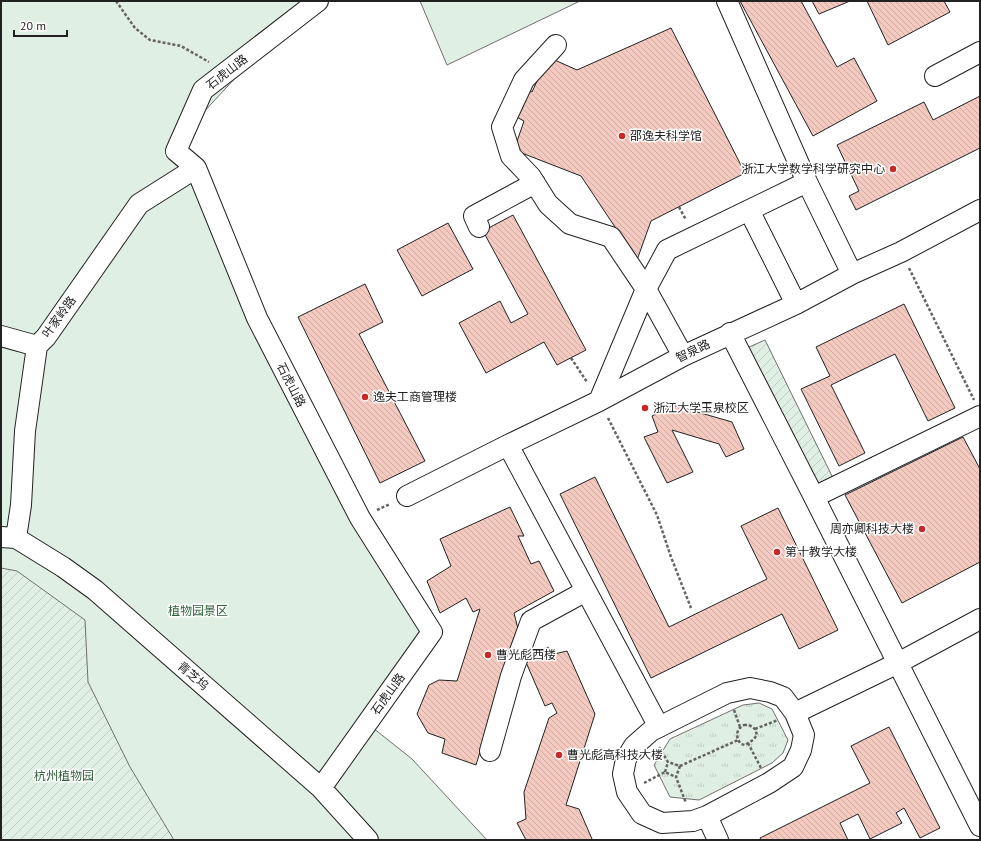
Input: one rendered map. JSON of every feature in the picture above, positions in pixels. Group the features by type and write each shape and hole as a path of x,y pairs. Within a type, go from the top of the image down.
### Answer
{"street":[{"name":"石虎山路","path":"318,1 203,90 176,151 196,168 257,318 360,518 432,632 321,788"},
{"path":"726,1 807,182 852,274"},
{"path":"556,45 524,80 502,127 511,156 531,177 548,204 570,224 611,237 646,289 683,356"},
{"path":"935,76 980,52"},
{"name":"叶家岭路","path":"9,538 21,505 25,431 37,346 46,337 139,204 196,168"},
{"path":"599,400 646,289 667,250 807,182"},
{"path":"479,228 474,216 535,183"},
{"path":"749,210 796,304"},
{"name":"智泉路","path":"407,496 508,444 599,400 683,356 730,333 796,304 852,274 901,252 980,210"},
{"path":"730,333 980,826"},
{"path":"1,336 37,346"},
{"path":"814,497 978,410"},
{"path":"508,444 586,591 655,729"},
{"name":"青芝坞","path":"9,538 63,567 95,590 321,788 368,840"},
{"path":"490,751 511,676 531,621 586,591"},
{"path":"795,713 898,663 980,619"},
{"path":"750,688 770,692 783,697 795,713 804,735 801,750 793,767 769,783 700,819 662,823 642,814 627,792 622,774 626,759 634,746 655,729 727,693 750,688"},
{"path":"700,819 718,840"}],"path":[{"path":"116,1 135,28 150,40 181,46 211,63 222,75"},
{"path":"901,252 978,410"},
{"path":"571,358 599,400 657,515 671,557 691,608"},
{"path":"360,518 407,496"},
{"path":"755,729 795,713"},
{"path":"749,725 755,729 757,735 753,740 745,745 741,744 738,740 737,732 740,727 749,725"},
{"path":"627,792 665,772 668,762 655,729"},
{"path":"668,762 680,766 738,740"},
{"path":"748,743 769,783"},
{"path":"676,776 680,766"},
{"path":"665,772 676,776 700,819"}],"green space":[{"name":"植物园景区","path":"1,1 318,1 277,33 188,129 187,148 324,441 437,621 363,720 412,759 487,840 1,840"},
{"path":"420,1 580,1 447,65"},
{"path":"765,340 833,478 815,488 747,348"},
{"name":"杭州植物园","path":"1,568 17,571 85,620 88,682 130,767 174,840 1,840"},
{"path":"759,703 772,709 788,740 783,753 772,763 699,800 670,797 654,765 670,739 743,705"}],"building":[{"path":"740,1 801,1 837,67 854,58 877,101 813,136"},
{"path":"812,1 850,1 819,14"},
{"path":"867,1 944,1 950,12 888,45"},
{"name":"邵逸夫科学馆","path":"671,28 745,173 651,221 637,260 581,176 514,150 524,121 511,114 523,87 532,92 548,57 577,70"},
{"name":"浙江大学数学科学研究中心","path":"980,96 980,148 856,210 849,196 859,191 837,145 924,102 933,120"},
{"path":"513,215 586,350 557,365 544,342 486,373 459,323 500,301 511,323 528,314 483,231"},
{"path":"448,223 473,269 422,296 397,250"},
{"name":"逸夫工商管理楼","path":"365,284 383,322 359,334 425,461 380,483 298,317"},
{"path":"904,304 955,408 928,421 895,354 831,385 865,453 839,466 801,389 830,376 816,347"},
{"path":"673,405 732,422 744,449 726,457 719,444 672,430 693,472 667,483 644,437 658,432 652,416"},
{"name":"周亦卿科技大楼","path":"963,437 980,469 980,562 902,603 845,495"},
{"name":"第十教学大楼","path":"595,477 669,627 767,579 741,526 778,508 838,630 799,649 782,614 651,678 560,494"},
{"name":"曹光彪西楼","path":"510,507 524,536 518,536 531,564 539,561 554,591 514,613 518,629 476,765 442,753 445,739 428,733 417,714 429,685 439,680 457,681 480,609 473,612 466,598 440,613 427,581 451,566 440,539"},
{"name":"曹光彪高科技大楼","path":"548,647 550,655 567,651 595,714 566,805 579,809 592,839 591,840 526,840 517,823 526,819 524,792 549,718 557,713 552,703 545,706 525,660"},
{"path":"889,727 940,828 920,838 904,808 896,813 902,823 870,839 858,814 840,823 848,840 761,840 760,838 870,783 851,746"}],"place":[{"name":"邵逸夫科学馆","path":"622,136"},
{"name":"浙江大学数学科学研究中心","path":"893,169"},
{"name":"逸夫工商管理楼","path":"365,397"},
{"name":"浙江大学玉泉校区","path":"645,408"},
{"name":"周亦卿科技大楼","path":"922,529"},
{"name":"第十教学大楼","path":"777,552"},
{"name":"曹光彪西楼","path":"488,655"},
{"name":"曹光彪高科技大楼","path":"559,755"}]}
